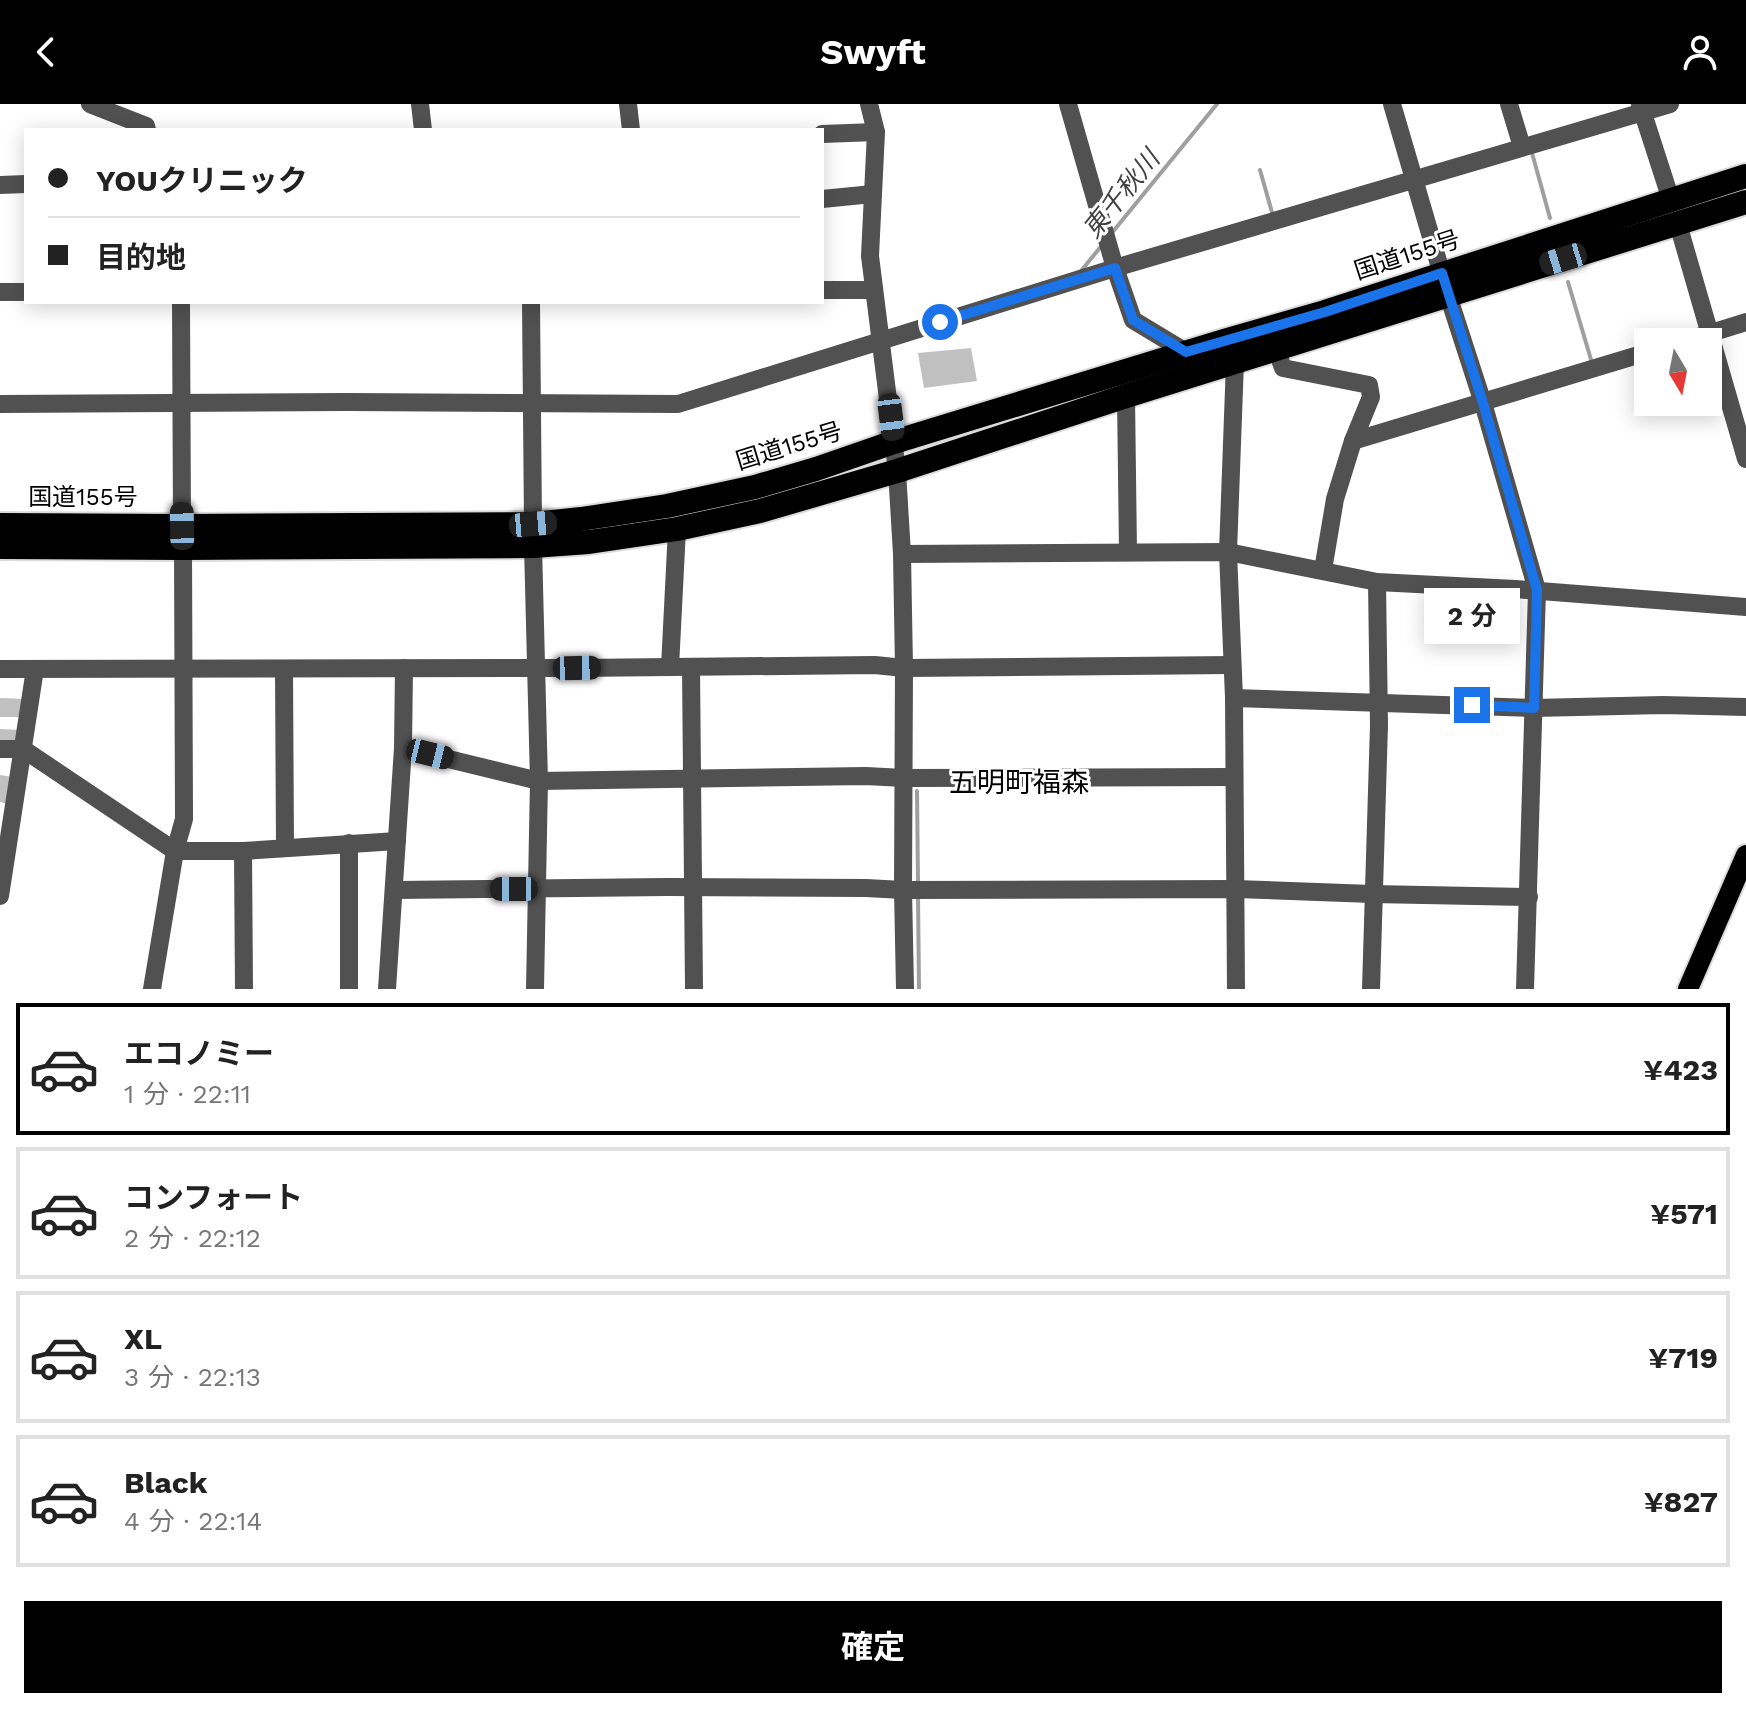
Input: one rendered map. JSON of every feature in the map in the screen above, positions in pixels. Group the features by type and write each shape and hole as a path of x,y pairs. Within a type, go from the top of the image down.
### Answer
{"highway":[{"name":"国道155号","path":"0,547 182,537 533,535 589,542 677,529 760,511 897,471 1276,349 1671,200 1746,176"},
{"name":"国道155号","path":"533,535 581,519 667,506 755,487 1186,352 1325,312 1678,224 1746,202"},
{"name":"国道155号","path":"0,525 182,537"}],"main road":[{"path":"1688,989 1746,855"}],"street":[{"path":"90,104 146,128"},
{"path":"420,104 423,128"},
{"path":"628,104 631,128"},
{"path":"869,104 876,132 870,256 894,442 902,554 905,989"},
{"path":"1068,104 1133,320 1186,352"},
{"path":"1392,104 1537,590 1525,989"},
{"path":"1509,104 1522,147"},
{"path":"0,404 678,404 1641,108 1670,104"},
{"path":"1641,108 1671,200"},
{"path":"824,134 876,132"},
{"path":"0,185 24,184"},
{"path":"824,199 873,194"},
{"path":"1678,224 1709,328"},
{"path":"824,290 874,290"},
{"path":"0,292 24,292"},
{"path":"152,989 175,851 184,819 181,304"},
{"path":"531,304 539,781 535,989"},
{"path":"1722,330 1746,322"},
{"path":"1276,349 1283,368 1369,385 1371,397 1335,499 1323,570"},
{"path":"1353,441 1634,356"},
{"path":"1235,362 1228,552 1234,698 1236,989"},
{"path":"1722,373 1746,459"},
{"path":"1126,396 1128,552"},
{"path":"670,667 677,529"},
{"path":"902,554 1228,552 1377,582 1537,590 1746,607"},
{"path":"1371,989 1378,702 1377,582"},
{"path":"0,669 1232,665"},
{"path":"691,667 694,989"},
{"path":"387,989 403,748 404,668"},
{"path":"0,896 35,669"},
{"path":"284,669 285,848"},
{"path":"1234,698 1534,708 1746,707"},
{"path":"403,748 539,781 866,776 1234,777"},
{"path":"0,749 23,749 175,851 243,851 397,841"},
{"path":"349,843 349,989"},
{"path":"243,851 244,989"},
{"path":"394,890 692,887 1236,889 1529,897"}],"building":[{"path":"971,348 977,381 924,388 918,353"},
{"path":"0,698 25,699 22,717 0,717"},
{"path":"0,729 21,730 20,742 0,743"},
{"path":"0,775 13,777 9,804 0,802"}],"waterway":[{"name":"東千秋川","path":"1111,234 1217,104"},
{"path":"1532,153 1550,218"},
{"path":"1260,170 1273,216"},
{"name":"東千秋川","path":"1081,271 1103,244"},
{"path":"1568,282 1592,363"},
{"path":"917,791 918,883"},
{"path":"918,895 919,989"}],"district":[{"name":"五明町福森","path":"1019,782"}],"route":[{"path":"940,322 1115,268 1133,320 1186,352 1325,312 1442,273 1537,590 1534,708 1472,705"}]}
